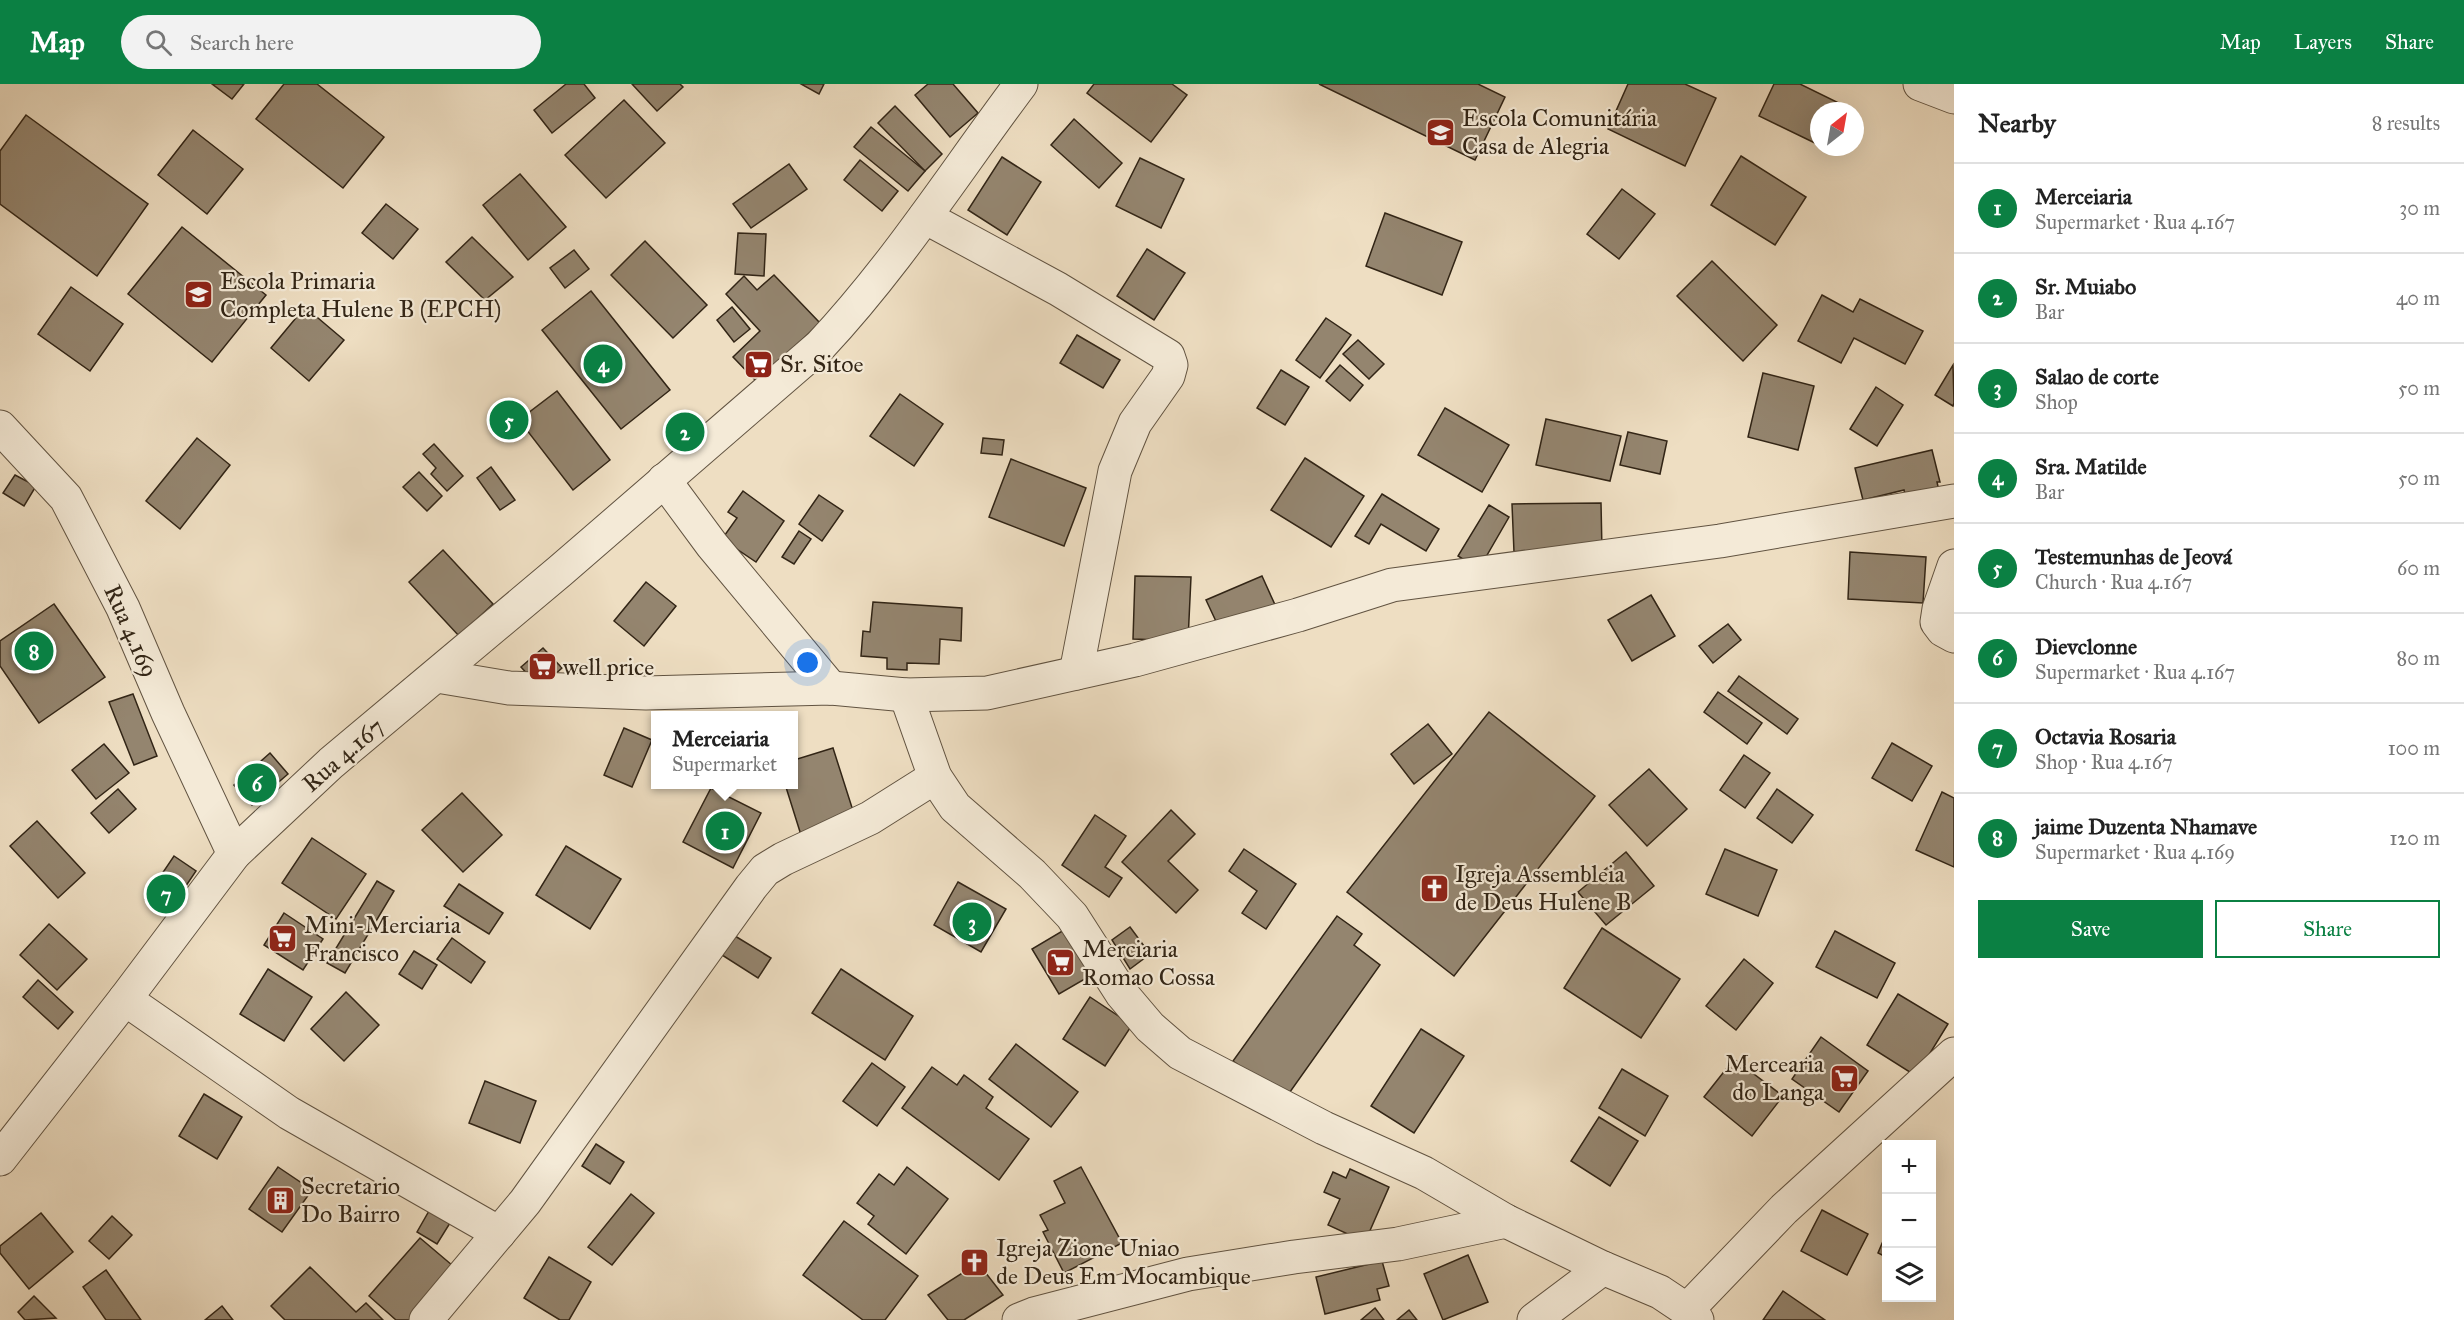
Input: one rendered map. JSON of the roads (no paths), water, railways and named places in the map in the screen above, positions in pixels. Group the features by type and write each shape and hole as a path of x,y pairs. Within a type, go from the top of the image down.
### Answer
{"street":[{"name":"Rua 4.167","path":"0,1159 234,854 331,763 437,676 820,346 856,307 925,217 1021,84"},
{"path":"1920,84 1954,97"},
{"path":"925,217 1058,289 1168,356 1171,365 1168,376 1135,423 1115,471 1076,673"},
{"name":"Rua 4.169","path":"0,427 66,498 123,608 168,713 234,854"},
{"path":"664,480 712,544 831,688"},
{"path":"437,676 509,688 634,693 831,688 906,695 987,693 1135,660 1265,624 1392,585 1720,541 1954,501"},
{"path":"1954,566 1939,609 1937,622 1943,630 1954,636"},
{"path":"906,695 935,777 955,807 1032,874 1072,916 1122,994 1150,1027 1180,1053 1324,1128 1424,1173 1506,1221 1603,1268 1660,1292 1692,1315 1785,1209 1954,1054"},
{"path":"426,1320 551,1167 765,870 783,859 870,818 935,777"},
{"path":"125,999 289,1113 499,1233"},
{"path":"1019,1320 1034,1314 1188,1274 1294,1257 1398,1244 1506,1221"},
{"path":"1534,1320 1603,1268"}],"place":[{"name":"Escola Comunitária Casa de Alegria","path":"1441,132"},
{"name":"Escola Primaria Completa Hulene B (EPCH)","path":"199,295"},
{"name":"Sra. Matilde","path":"603,364"},
{"name":"Sr. Sitoe","path":"759,364"},
{"name":"Testemunhas de Jeová","path":"509,420"},
{"name":"Sr. Muiabo","path":"685,432"},
{"name":"jaime Duzenta Nhamave","path":"34,651"},
{"name":"well price","path":"542,667"},
{"name":"Dievclonne","path":"257,783"},
{"name":"Merceiaria","path":"725,831"},
{"name":"Igreja Assembleia de Deus Hulene B","path":"1434,888"},
{"name":"Octavia Rosaria","path":"166,894"},
{"name":"Salao de corte","path":"972,922"},
{"name":"Mini-Merciaria Francisco","path":"283,939"},
{"name":"Merciaria Romao Cossa","path":"1061,963"},
{"name":"Mercearia do Langa","path":"1845,1078"},
{"name":"Secretario Do Bairro","path":"280,1200"},
{"name":"Igreja Zione Uniao de Deus Em Mocambique","path":"975,1262"}]}
